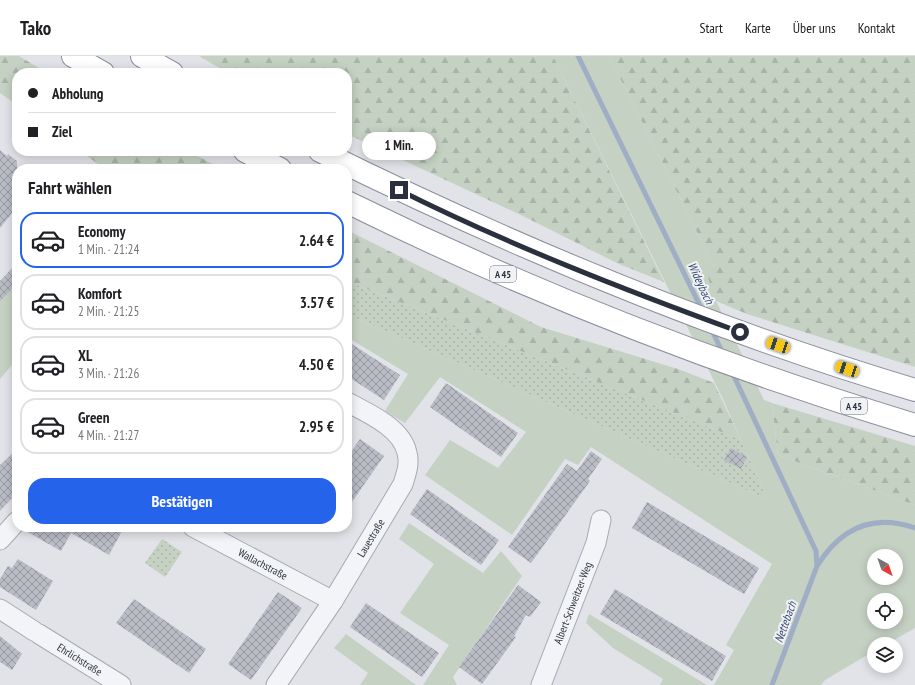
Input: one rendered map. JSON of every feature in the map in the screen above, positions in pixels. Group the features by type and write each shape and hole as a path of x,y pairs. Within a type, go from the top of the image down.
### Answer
{"highway":[{"path":"73,56 94,68"},
{"path":"142,56 163,68"},
{"path":"255,156 270,164"},
{"path":"330,156 347,164"},
{"path":"352,166 472,224 636,294 765,341 915,390"},
{"name":"A 45","path":"352,204 403,229 544,292 662,340 915,425"}],"street":[{"name":"Lauestraße","path":"276,685 334,601 402,484 408,467 407,453 395,431 352,405"},
{"name":"Albert-Schweitzer-Weg","path":"541,685 596,543 601,520"},
{"path":"0,540 12,527"},
{"name":"Wallachstraße","path":"203,532 334,601"},
{"name":"Ehrlichstraße","path":"0,610 121,685"}],"green space":[{"path":"0,56 19,56 39,68 12,68 12,101 0,93"},
{"path":"199,56 553,56 664,282 619,264 523,216 352,136 352,68 219,68"},
{"path":"553,56 609,56 715,268 716,301 764,400 772,403 778,455 915,505 915,628 899,637 867,637 867,655 825,680 821,685 714,685 734,650 726,645 772,564 591,447 578,465 565,459 512,535 425,475 450,440 498,468 526,432 440,377 405,423 385,411 408,374 352,340 352,316 767,499 722,397"},
{"path":"609,56 915,56 915,367 747,314 716,301 706,272 715,268"},
{"path":"87,156 197,156 213,164 98,164"},
{"path":"352,232 541,327 678,369 714,383 741,440 352,283"},
{"path":"0,280 12,291 12,365 0,379"},
{"path":"352,283 741,440 767,499 352,316"},
{"path":"772,403 915,446 915,505 778,455"},
{"path":"409,523 483,573 501,551 522,576 453,677 457,685 423,685 449,645 400,613 434,564 399,539"},
{"path":"162,539 182,552 165,577 145,563"},
{"path":"589,614 707,685 660,685 663,679 613,648 586,623"},
{"path":"346,634 416,685 360,685 368,673 334,648"}],"building":[{"path":"0,150 7,156 8,154 17,161 17,164 12,164 12,213 0,228"},
{"path":"12,268 12,289 0,301 0,281"},
{"path":"352,344 400,375 384,400 352,379"},
{"path":"446,383 518,433 501,457 430,407"},
{"path":"360,439 384,456 352,502 352,451"},
{"path":"731,448 747,457 741,469 724,460"},
{"path":"591,451 602,459 588,479 590,481 531,563 508,547 567,464 577,471"},
{"path":"12,454 12,498 0,511 0,465"},
{"path":"427,489 499,540 481,565 410,514"},
{"path":"647,502 759,568 744,594 632,528"},
{"path":"28,532 121,532 109,555 71,533 61,551"},
{"path":"18,559 53,581 36,610 0,587 0,579 8,566 12,568"},
{"path":"518,585 541,602 530,617 526,615 514,636 516,637 482,684 459,667"},
{"path":"615,589 726,656 712,681 600,614"},
{"path":"278,592 302,608 251,680 228,664"},
{"path":"134,599 206,649 189,673 116,623"},
{"path":"366,603 439,653 422,677 350,627"},
{"path":"0,636 22,654 12,670 0,662"}],"waterway":[{"name":"Wideybach","path":"578,56 703,312"},
{"name":"Wideybach","path":"711,328 723,354"},
{"name":"Wideybach","path":"732,372 816,551 817,566"},
{"name":"Nettebach","path":"772,685 817,566 836,542 858,528 871,524 885,522 915,528"}],"route":[{"path":"399,190 492,233 636,294 740,332"}]}
